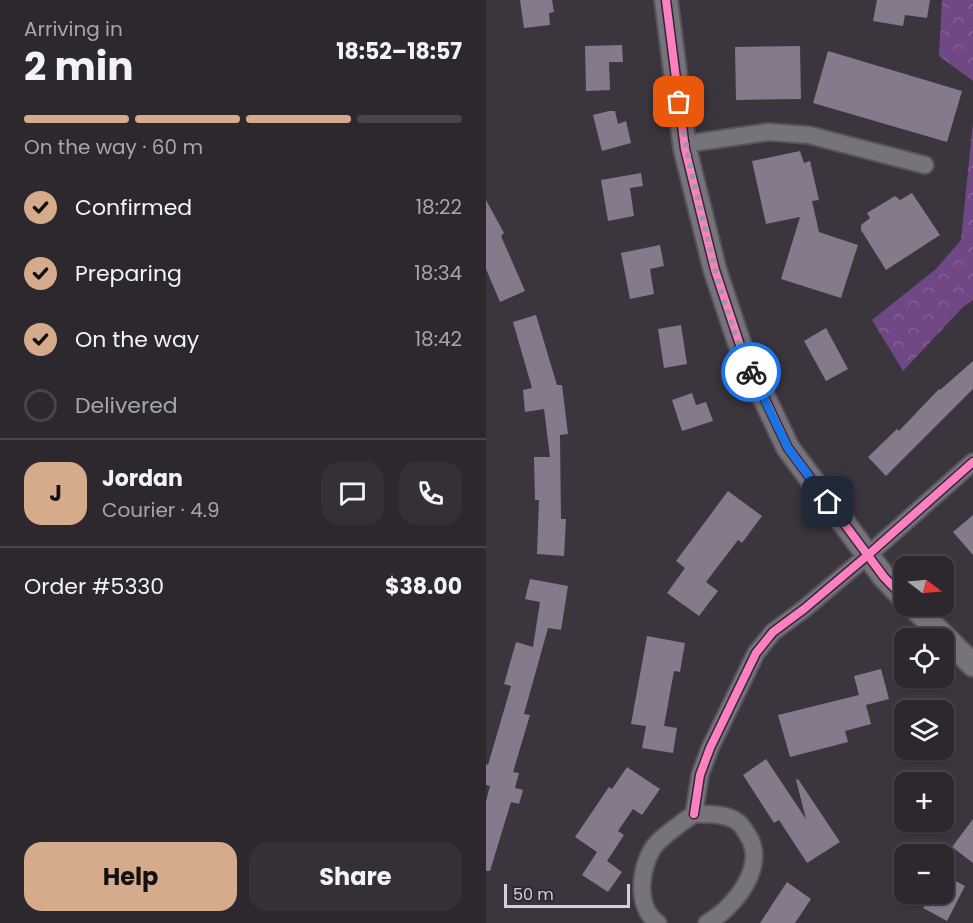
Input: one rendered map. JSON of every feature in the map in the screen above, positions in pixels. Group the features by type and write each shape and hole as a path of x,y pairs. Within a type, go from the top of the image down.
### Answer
{"street":[{"path":"666,0 685,144 715,270 742,351 788,448 884,577 894,587"},
{"path":"685,144 768,132 809,135 926,165"},
{"path":"694,814 700,776 710,748 756,653 773,632 868,555 973,462"},
{"path":"923,616 973,665"},
{"path":"658,923 652,920 644,904 641,887 647,864 656,845 694,814 719,815 739,823 750,838 755,857 750,877 736,899 707,923"}],"green space":[{"path":"942,0 973,0 973,81 939,56"},
{"path":"973,122 973,300 963,307 903,371 872,320 936,269 961,240"}],"building":[{"path":"520,0 552,0 554,12 549,13 550,25 524,28"},
{"path":"877,0 930,0 927,18 905,15 903,26 873,21"},
{"path":"622,45 623,62 609,62 610,90 586,91 585,46"},
{"path":"800,46 801,99 736,100 735,47"},
{"path":"828,51 962,91 947,142 813,103"},
{"path":"615,111 618,124 626,121 631,143 602,151 593,115"},
{"path":"800,151 804,163 810,161 819,200 812,201 819,232 858,245 841,298 781,279 800,217 766,224 752,161"},
{"path":"641,173 643,186 630,188 634,216 608,221 601,180"},
{"path":"912,193 940,235 886,270 861,230 861,225 870,218 867,213 895,196 900,200"},
{"path":"486,200 504,233 501,236 525,291 500,302 486,269"},
{"path":"660,245 664,266 650,269 654,294 630,299 621,253"},
{"path":"536,315 557,385 562,385 568,434 560,435 561,519 566,519 564,556 537,554 539,500 535,500 534,457 550,457 544,409 525,412 523,390 532,388 513,322"},
{"path":"681,325 687,364 664,368 658,329"},
{"path":"826,328 848,369 826,381 804,341"},
{"path":"973,361 973,389 886,476 868,457 897,429 899,431 939,389"},
{"path":"692,393 696,405 706,402 713,421 682,431 672,400"},
{"path":"728,491 762,516 742,543 738,540 706,582 718,591 699,616 667,593 685,568 676,561"},
{"path":"973,515 973,555 953,532"},
{"path":"530,579 568,586 561,630 548,628 524,714 530,715 513,772 519,773 515,788 523,790 519,804 511,802 490,871 486,871 486,801 490,786 486,785 486,764 488,765 511,686 504,684 516,642 533,647 540,602 525,599"},
{"path":"647,636 685,643 680,672 674,671 664,726 677,728 673,753 642,748 646,726 631,724"},
{"path":"881,669 889,699 866,705 871,724 845,731 848,742 790,757 778,715 859,695 854,676"},
{"path":"766,759 806,819 796,780 798,779 840,842 807,863 779,820 774,823 743,775"},
{"path":"627,767 660,789 642,815 633,809 618,831 624,835 607,861 622,872 608,892 582,875 597,852 575,837 609,787 612,789"},
{"path":"973,819 973,863 954,849 954,844"},
{"path":"954,880 965,886 947,921 923,908 925,904 954,904"},
{"path":"787,882 811,899 795,923 760,923"}],"cycle path":[{"path":"666,0 685,149 715,270 742,351 788,448 894,588"},
{"path":"694,814 700,775 710,748 756,653 773,632 868,555 973,462"}],"way so far":[{"path":"679,102 685,149 715,270 751,372"}],"route":[{"path":"751,372 788,448 828,502"}]}
